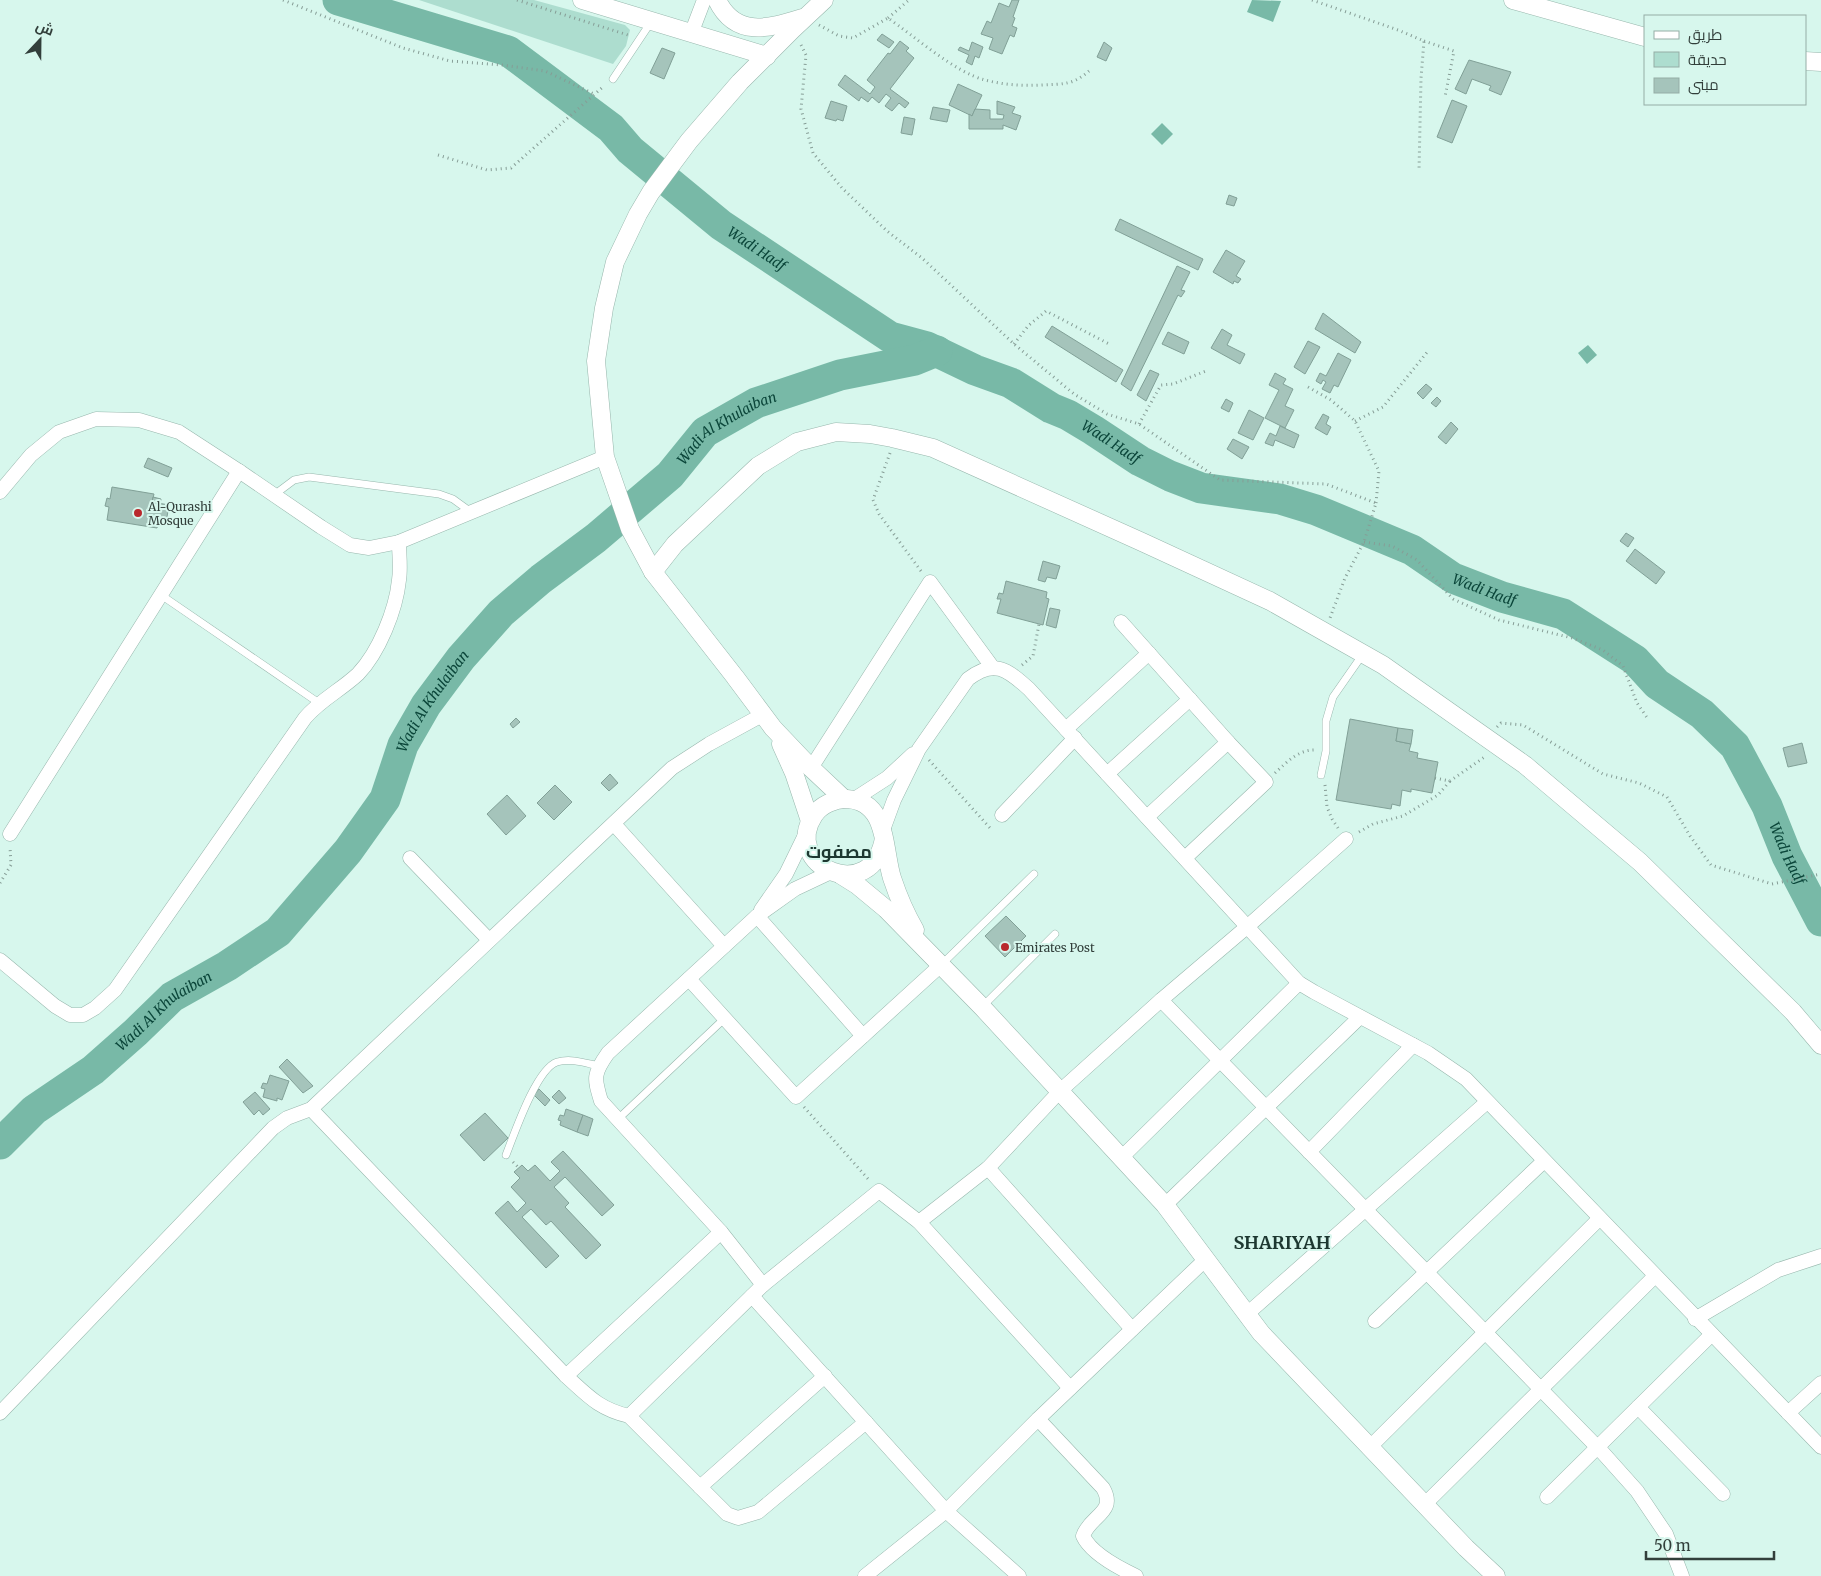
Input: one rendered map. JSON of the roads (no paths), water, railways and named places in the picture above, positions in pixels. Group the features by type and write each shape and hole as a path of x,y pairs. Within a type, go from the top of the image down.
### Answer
{"street":[{"path":"582,0 766,56"},
{"path":"691,34 704,0"},
{"path":"717,0 731,18 749,27 769,28 799,23"},
{"path":"824,0 740,82 662,175 638,214 615,262 604,308 596,361 605,457 630,529 653,572 768,721 811,768 848,799 869,807 875,813 883,834 891,876 897,894 905,913 925,948"},
{"path":"1513,0 1644,38"},
{"path":"1806,61 1821,62"},
{"path":"0,492 31,455 59,432 96,419 139,420 179,432 322,528 350,544 369,548 399,542 605,457"},
{"path":"653,572 675,544 758,466 797,442 836,432 892,438 933,448 1270,602 1383,665 1525,765 1640,862 1793,1012 1821,1045"},
{"path":"10,834 239,471"},
{"path":"0,960 55,1006 70,1015 82,1014 95,1008 115,990 305,718 319,703 358,674 372,657 387,625 395,600 399,580 399,542"},
{"path":"811,768 930,582 993,668"},
{"path":"1121,622 1266,782 1185,858"},
{"path":"1002,815 1070,733 1149,653"},
{"path":"763,1285 721,1232 601,1101 595,1081 598,1066 608,1053 756,916 795,889 836,874 857,873 870,866 882,849 883,834 898,793 919,749 968,679 988,667 1012,674 1029,689 1299,982 1413,1045 1466,1079 1821,1447"},
{"path":"1107,774 1190,699"},
{"path":"0,1413 273,1128 287,1118 311,1108 672,768 709,744 768,721"},
{"path":"768,721 794,773 809,826 807,841 812,856 822,868 836,874 872,896 982,1007 1165,1205 1261,1333 1496,1576"},
{"path":"1147,817 1228,742"},
{"path":"756,916 786,874 816,812 824,805 833,801 848,799 887,778 919,749"},
{"path":"614,824 724,946"},
{"path":"919,1222 988,1168 1060,1091 1161,1000 1346,839"},
{"path":"410,858 489,940"},
{"path":"756,916 863,1036"},
{"path":"689,979 796,1097 941,965"},
{"path":"1121,1158 1299,982"},
{"path":"1161,1000 1598,1447 1637,1491 1666,1534 1682,1576"},
{"path":"1165,1205 1360,1017"},
{"path":"1310,1152 1413,1045"},
{"path":"1247,1314 1487,1102"},
{"path":"311,1108 566,1376 596,1404 615,1413 629,1416 727,1514 738,1518 758,1512 866,1422"},
{"path":"1375,1321 1544,1161"},
{"path":"988,1168 1132,1329"},
{"path":"629,1416 763,1285 879,1191 919,1222 1070,1388"},
{"path":"1370,1447 1599,1218"},
{"path":"566,1376 721,1232"},
{"path":"1696,1319 1778,1270 1821,1256"},
{"path":"865,1576 946,1511 1038,1419 1206,1259"},
{"path":"1425,1504 1654,1276"},
{"path":"752,1296 946,1511 1019,1576"},
{"path":"1547,1497 1711,1335"},
{"path":"700,1487 825,1376"},
{"path":"1788,1414 1821,1383"},
{"path":"1638,1407 1723,1494"},
{"path":"1038,1419 1102,1488 1108,1498 1107,1506 1085,1530 1083,1536 1086,1542 1114,1572 1136,1576"}],"lane":[{"path":"613,79 652,22"},
{"path":"274,495 294,480 309,477 439,494 453,499 471,512"},
{"path":"161,595 319,703"},
{"path":"1321,775 1326,751 1326,721 1333,697 1364,654"},
{"path":"941,965 1034,874"},
{"path":"982,1007 1055,934"},
{"path":"618,1119 724,1019"},
{"path":"506,1155 536,1084 548,1069 556,1062 572,1060 598,1066"}],"waterway":[{"name":"Wadi Hadf","path":"338,0 508,51 611,128 630,150 721,225 890,337 927,347 975,370 1011,383 1051,408 1068,415 1093,430 1140,461 1170,476 1201,488 1280,499 1316,510 1412,550 1453,578 1502,597 1563,614 1635,660 1657,684 1702,714 1735,746 1767,806 1787,856 1821,921"},
{"name":"Wadi Al Khulaiban","path":"0,1144 34,1110 93,1070 172,997 227,966 278,932 348,851 385,799 403,745 426,705 461,658 501,613 541,579 596,538 670,475 705,432 756,403 840,375 915,360 937,351"}],"place":[{"name":"Al-Qurashi Mosque","path":"138,513"},
{"name":"Emirates Post","path":"1005,947"}],"district":[{"name":"مصفوت","path":"839,851"},
{"name":"SHARIYAH","path":"1282,1242"}]}
